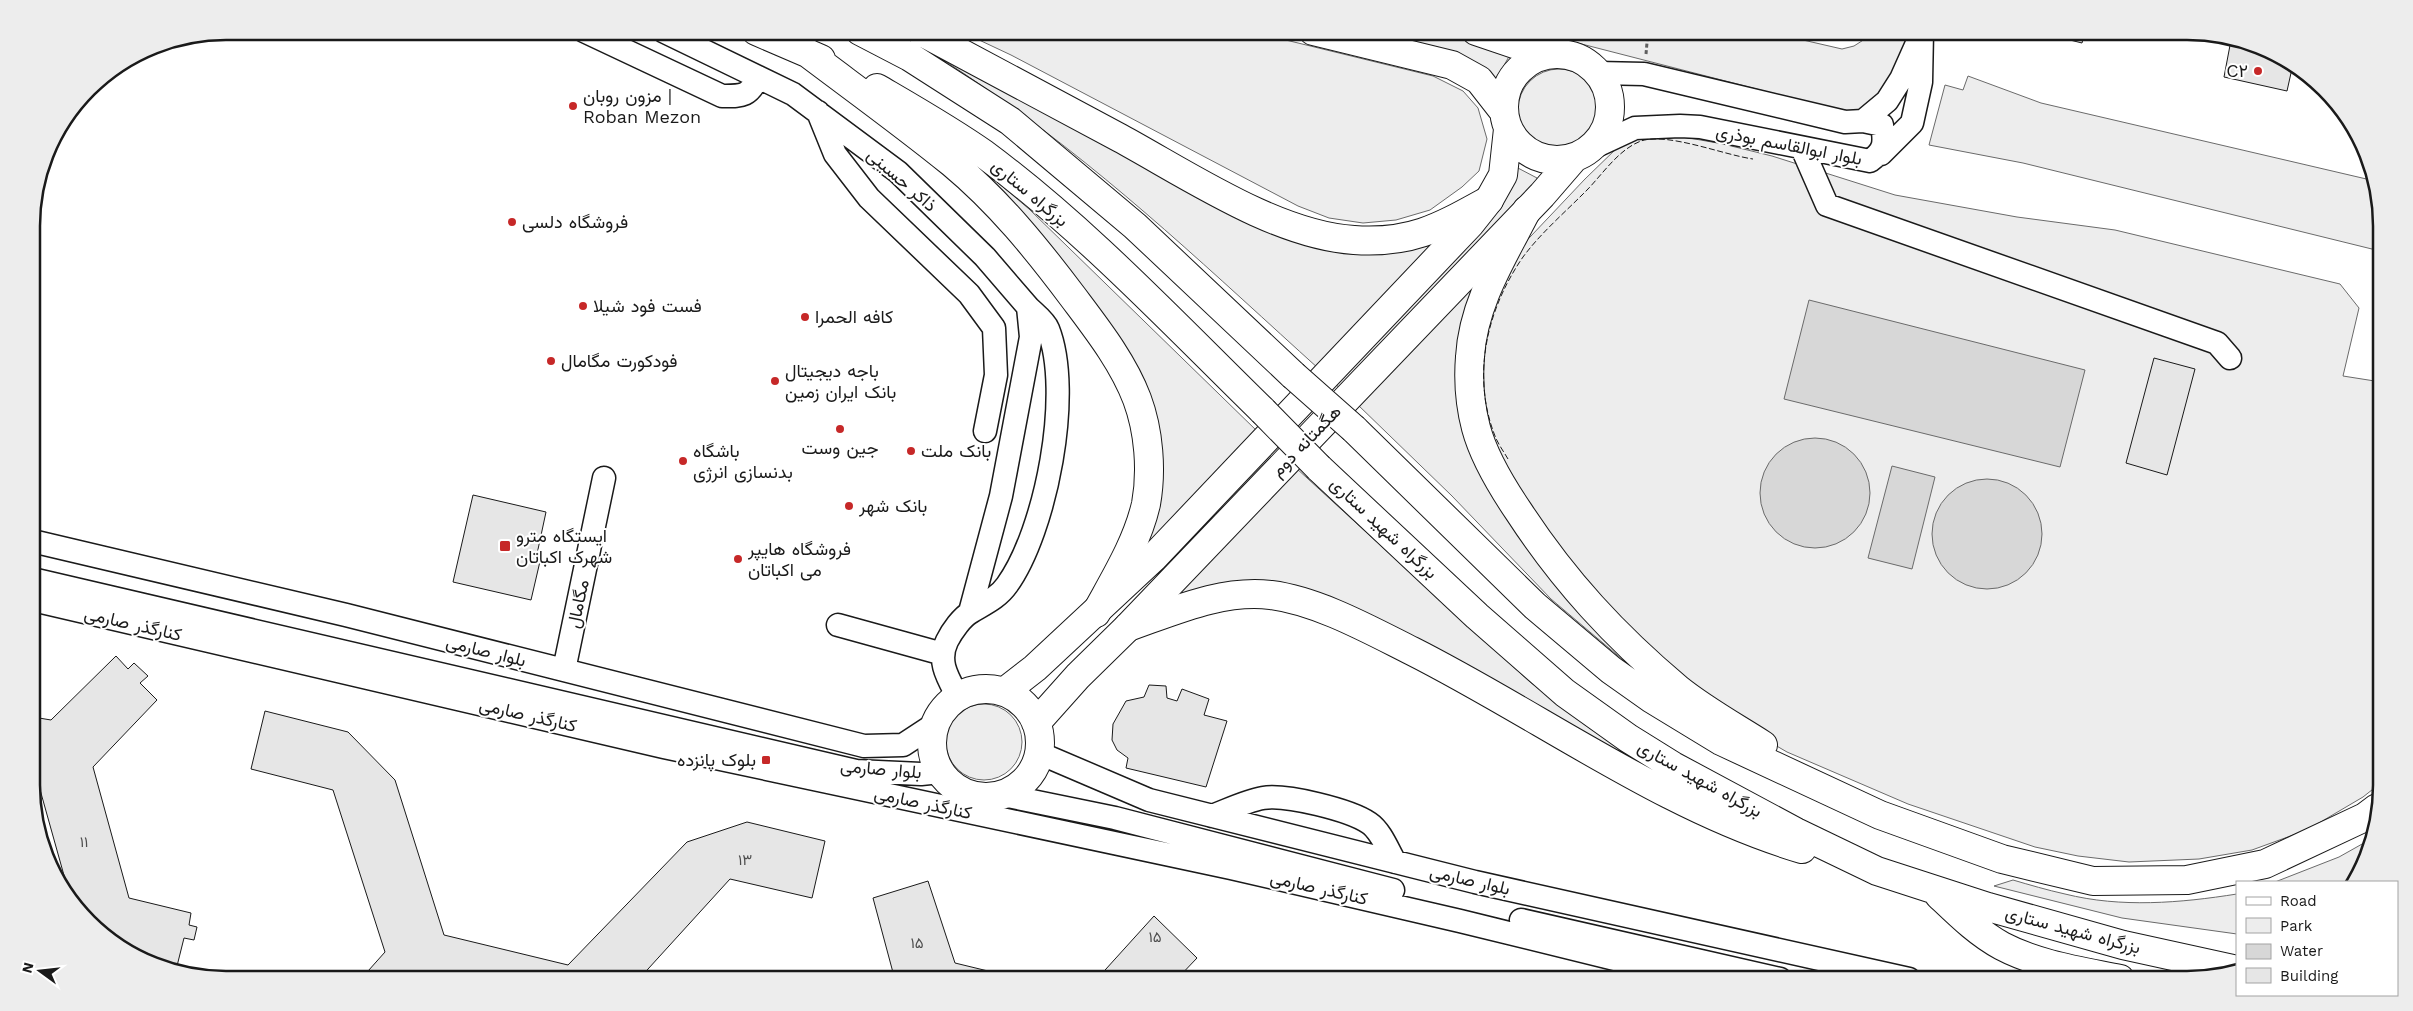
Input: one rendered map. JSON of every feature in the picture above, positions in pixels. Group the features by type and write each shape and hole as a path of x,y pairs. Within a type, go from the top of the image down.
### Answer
{"main road":[{"name":"بزرگراه ستاری","path":"778,40 805,51 920,113 983,154 1096,250 1263,411"},
{"path":"877,40 910,57 1010,121 1135,226 1293,375 1354,429 1535,606 1573,640 1652,699 1721,741 1880,816 2002,859 2093,880 2187,880 2265,864 2370,813"},
{"path":"937,40 1208,188 1277,220 1306,231 1354,240 1396,239 1416,236 1446,224 1489,200"},
{"path":"1350,40 1452,65 1479,80 1506,120 1517,142 1529,152 1551,160 1582,153 1602,136 1608,121 1610,104 1607,88 1598,73 1588,64 1575,57 1561,54 1547,55 1534,60 1521,69 1511,81 1505,96 1506,120"},
{"path":"1503,40 1547,55"},
{"path":"805,51 952,164 992,200 1038,251 1092,322 1124,370 1138,400 1146,432 1149,468 1146,503 1135,541 1096,613"},
{"name":"هگمتانه دوم","path":"1004,692 1035,668 1153,558 1470,224 1489,200 1503,175 1506,120"},
{"name":"هگمتانه دوم","path":"1036,722 1078,676 1128,627 1582,153"},
{"path":"1527,210 1486,288 1475,324 1470,356 1469,390 1476,429 1488,460 1508,496 1558,570 1603,620 1680,690 1763,746 1880,816"},
{"name":"بزرگراه شهید ستاری","path":"1263,411 1319,468 1484,622 1565,692 1628,738 1673,766 1796,832 1877,871 2123,945 2223,967"},
{"path":"1128,627 1194,604 1232,594 1272,595 1322,609 1369,629 1451,670 1669,793 1766,838 1877,871"},
{"path":"990,689 1004,692 1017,699 1036,722 1039,753 1036,764 1022,783 1003,794 982,797 972,804 940,772 932,752 935,724 941,712 950,702 958,697 976,690 990,689"},
{"path":"1933,889 1971,925 2002,946 2045,963 2082,971"}],"street":[{"path":"603,40 722,96 740,96 752,89 758,77"},
{"name":"ذاکر حسینی","path":"682,40 793,94 898,172 985,257 1048,327 1057,362 1053,456 1031,540 1020,566 1006,587 984,606 970,612"},
{"path":"1863,121 1887,101 1901,80 1918,40"},
{"path":"1880,154 1912,123 1921,82 1922,40"},
{"name":"بلوار ابوالقاسم بوذری","path":"1582,153 1635,128 1663,126 1700,127 1870,161 1880,154 1885,140 1882,126 1863,121 1845,122 1644,74 1598,73"},
{"path":"818,112 834,154 869,198 969,294 994,328 996,375 985,431"},
{"path":"1802,148 1827,205 2217,343 2230,358"},
{"name":"ذاکر حسینی","path":"943,654 952,633 970,612 1003,487 1031,337 1028,307"},
{"name":"مگامال","path":"564,670 604,478"},
{"name":"بلوار صارمی","path":"40,544 346,615 864,746 902,744 935,724"},
{"name":"بلوار صارمی","path":"40,582 856,771 921,774 940,772"},
{"name":"کنارگذر صارمی","path":"40,602 674,749 972,804 1240,870 1507,924 1666,971"},
{"path":"838,625 943,654 944,671 958,697"},
{"name":"بلوار صارمی","path":"1039,753 1149,800 1516,891 1872,971"},
{"name":"بلوار صارمی","path":"1003,794 1115,818 1507,924 1740,971"},
{"path":"1212,816 1262,798 1279,797 1323,806 1370,824 1379,834 1395,862"},
{"path":"1507,924 1516,891"}],"green space":[{"path":"910,40 921,40 1230,214 1382,252 1428,246 1445,235 1319,369 1165,230 1085,163 1002,100 936,55"},
{"path":"979,40 1286,40 1433,76 1463,91 1478,108 1487,139 1479,171 1462,187 1430,210 1396,220 1363,223 1329,218 1298,206"},
{"path":"1366,40 1463,40 1512,51 1496,80"},
{"path":"1566,40 1803,40 1842,49 1854,46 1863,40 1909,40 1891,84 1859,110 1842,111"},
{"path":"1551,69 1567,69 1582,75 1594,87 1600,102 1600,118 1594,133 1582,145 1567,151 1551,151 1536,145 1524,133 1518,118 1518,102 1524,87 1536,75"},
{"path":"1968,76 2041,103 2367,179 2373,214 2373,249 2023,163 1929,145 1945,85 1963,90"},
{"path":"916,125 996,181 1029,209 1258,432 1133,567 1143,384"},
{"path":"1638,135 1678,136 1723,144 1772,156 1895,195 2017,217 2115,230 2340,284 2359,308 2343,376 2373,381 2373,789 2307,830 2252,850 2199,859 2129,862 2078,856 2035,847 1908,804 1787,752 1756,734 1647,651 1554,548 1486,434 1476,358 1513,255 1619,146"},
{"path":"1516,167 1537,178 1537,184 1342,390 1334,383"},
{"path":"1502,250 1466,423 1673,696 1623,660 1551,599 1452,496 1357,404"},
{"path":"1295,467 1530,682 1587,726 1716,810 1321,596 1166,606"},
{"path":"977,704 991,704 1005,710 1016,721 1022,735 1019,757 1011,769 991,780 977,780 963,774 952,763 946,749 946,735 952,721 963,710"},
{"path":"2364,843 2346,881 2278,881 2339,857"},
{"path":"2013,880 2086,898 2129,903 2172,902 2236,894 2236,934 2122,918 1994,886"}],"water":[{"path":"1809,300 2085,370 2060,467 1784,399"},
{"path":"1815,438 1836,442 1854,454 1866,472 1870,493 1866,514 1854,532 1836,544 1815,548 1794,544 1776,532 1764,514 1760,493 1764,472 1776,454 1794,442"},
{"path":"1892,466 1935,477 1912,569 1868,558"},
{"path":"1987,479 2008,483 2026,495 2038,513 2042,534 2038,555 2026,573 2008,585 1987,589 1966,585 1948,573 1936,555 1932,534 1936,513 1948,495 1966,483"}],"building":[{"path":"2070,40 2083,40 2082,43"},
{"name":"C۲","path":"2230,45 2258,54 2291,72 2287,91 2224,77"},
{"path":"2154,358 2195,369 2167,475 2126,463"},
{"path":"473,495 546,512 537,554 541,557 531,600 453,582"},
{"path":"116,656 128,669 134,663 148,676 140,683 157,700 93,767 129,898 191,913 189,925 197,927 194,940 184,938 177,965 144,952 113,933 86,908 64,877 40,790 40,718 51,720"},
{"path":"1149,685 1166,686 1167,698 1177,701 1182,689 1209,699 1204,715 1227,721 1206,787 1126,768 1128,758 1117,750 1112,740 1113,724 1126,701 1144,697"},
{"path":"265,711 348,732 395,780 444,935 568,965 687,842 747,822 825,841 812,898 730,879 646,971 368,971 385,952 333,790 251,769"},
{"path":"928,881 955,963 988,971 893,971 873,898"},
{"path":"1154,916 1197,958 1185,971 1104,971"}],"fence":[{"path":"1508,459 1496,439 1488,413 1484,390 1484,366 1486,343 1492,320 1510,277 1523,257 1617,157 1632,145 1641,141 1665,139 1753,159"}],"place":[{"name":"C۲","path":"2258,71"},
{"name":"مزون روبان | Roban Mezon","path":"573,106"},
{"name":"فروشگاه دلسی","path":"512,222"},
{"name":"فست فود شیلا","path":"583,306"},
{"name":"کافه الحمرا","path":"805,317"},
{"name":"فودکورت مگامال","path":"551,361"},
{"name":"باجه دیجیتال بانک ایران زمین","path":"775,381"},
{"name":"جین وست","path":"840,429"},
{"name":"بانک ملت","path":"911,451"},
{"name":"باشگاه بدنسازی انرژی","path":"683,461"},
{"name":"بانک شهر","path":"849,506"},
{"name":"ایستگاه مترو شهرک اکباتان","path":"505,546"},
{"name":"فروشگاه هایپر می اکباتان","path":"738,559"},
{"name":"بلوک پانزده","path":"766,760"}]}
